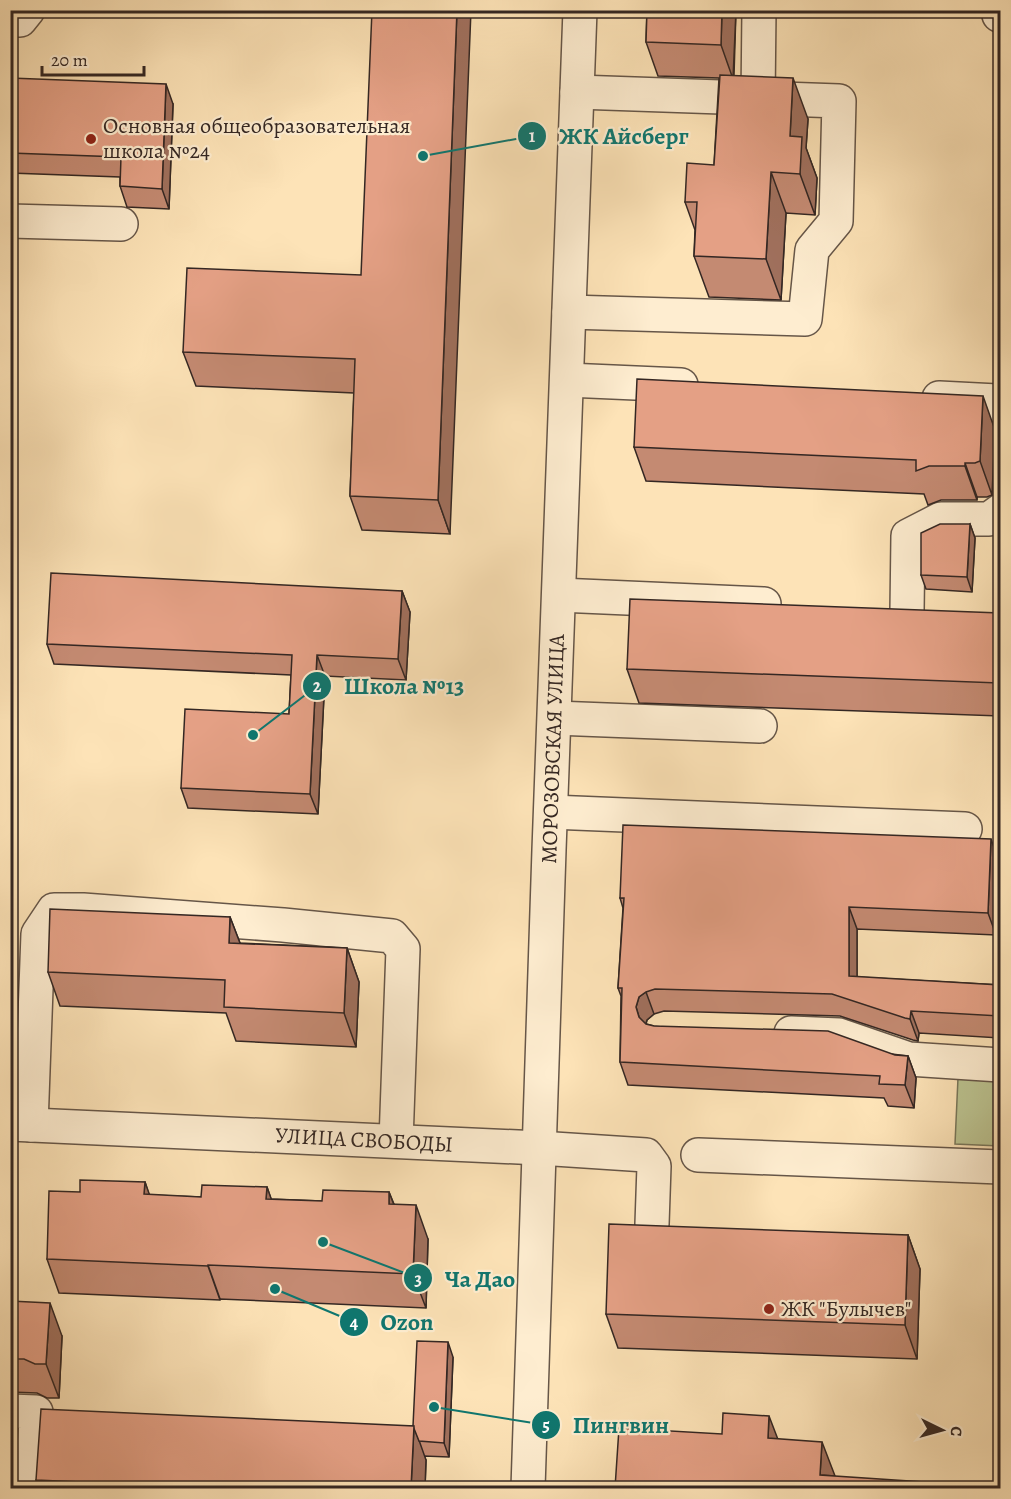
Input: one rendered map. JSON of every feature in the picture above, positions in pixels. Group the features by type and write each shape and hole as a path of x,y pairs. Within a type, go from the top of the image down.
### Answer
{"street":[{"path":"10,20 20,20 28,10"},
{"name":"МОРОЗОВСКАЯ УЛИЦА","path":"528,1488 580,10"},
{"path":"758,99 759,10"},
{"path":"569,312 805,319 812,250 836,221 839,102 577,92"},
{"path":"10,221 121,224"},
{"path":"567,380 708,387"},
{"path":"905,397 998,401 1000,406"},
{"path":"940,612 895,610 908,536 941,519 989,519 1000,511"},
{"path":"559,595 788,605"},
{"path":"555,718 760,726"},
{"path":"551,812 965,829"},
{"path":"21,1125 38,934 54,910 83,910 284,925 392,936 403,949 396,1141"},
{"path":"757,1033 839,1035 909,1059 1000,1065"},
{"name":"УЛИЦА СВОБОДЫ","path":"21,1125 396,1141 646,1155 654,1166 651,1224"},
{"path":"698,1155 1000,1167"},
{"path":"10,1411 36,1412 32,1488"}],"green space":[{"path":"958,1078 1000,1080 1000,1146 955,1144"}],"building":[{"path":"372,10 457,10 438,500 350,496 355,359 183,352 187,268 361,275"},
{"path":"647,10 722,10 721,45 646,42"},
{"path":"720,75 793,78 790,136 802,137 800,174 771,172 766,259 694,256 697,202 685,202 687,163 714,165"},
{"name":"Основная общеобразовательная школа №24","path":"10,78 166,84 162,189 120,186 121,157 10,153"},
{"path":"637,379 983,396 980,461 965,463 965,466 929,466 916,471 916,460 634,447"},
{"path":"940,524 970,524 967,577 921,575 921,533"},
{"path":"51,573 402,591 398,659 317,655 310,794 181,788 185,709 289,714 292,655 47,644"},
{"path":"630,599 1000,613 999,683 627,669"},
{"path":"623,825 991,839 988,913 849,907 849,976 1000,985 1000,1016 911,1011 910,1019 832,994 655,989 639,997 636,1007 639,1017 646,1024 828,1031 895,1055 908,1056 905,1085 879,1084 880,1076 620,1062 622,988 618,988 624,898 620,898"},
{"path":"50,909 230,917 229,943 347,948 344,1013 224,1007 225,980 48,972"},
{"path":"80,1180 145,1182 144,1194 201,1197 202,1185 267,1187 266,1199 322,1201 323,1190 389,1192 389,1204 416,1205 413,1274 47,1259 49,1191 80,1192"},
{"name":"ЖК \"Булычев\"","path":"609,1224 908,1235 905,1325 606,1314"},
{"path":"10,1301 50,1303 46,1364 35,1364 24,1359 10,1359"},
{"path":"417,1341 448,1342 444,1443 419,1441 413,1426"},
{"path":"41,1409 414,1426 411,1488 217,1488 36,1480"},
{"path":"723,1413 769,1416 768,1438 822,1442 820,1475 924,1482 923,1488 615,1488 619,1428 722,1434"}],"place":[{"name":"Основная общеобразовательная школа №24","path":"91,139"},
{"name":"ЖК Айсберг","path":"423,156"},
{"name":"Школа №13","path":"253,735"},
{"name":"Ча Дао","path":"323,1242"},
{"name":"Ozon","path":"275,1289"},
{"name":"ЖК \"Булычев\"","path":"769,1309"},
{"name":"Пингвин","path":"434,1407"}]}
